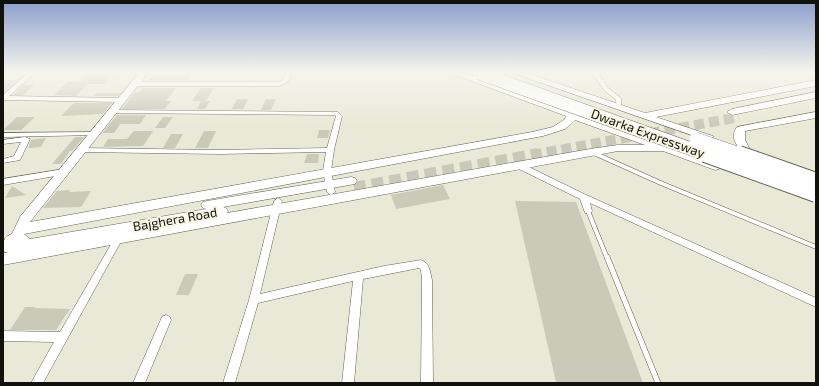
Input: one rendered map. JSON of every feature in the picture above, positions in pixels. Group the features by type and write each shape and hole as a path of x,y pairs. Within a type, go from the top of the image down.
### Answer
{"highway":[{"name":"Dwarka Expressway","path":"529,91 816,194"},
{"name":"Dwarka Expressway","path":"559,91 816,181"}],"street":[{"path":"3,98 11,91"},
{"path":"11,246 25,220 130,91"},
{"path":"506,91 816,202"},
{"path":"570,91 816,174"},
{"path":"610,91 619,99 620,108"},
{"path":"643,116 771,91"},
{"path":"816,95 735,114 816,102"},
{"path":"3,98 122,100"},
{"path":"113,112 336,113 339,116 330,150 327,171 331,188"},
{"path":"11,246 327,171 544,132 566,125 571,120 572,114"},
{"path":"746,151 738,139 738,132 741,129 816,115"},
{"path":"3,135 94,134"},
{"path":"3,142 26,139 41,135"},
{"path":"3,161 17,158 26,139"},
{"path":"11,246 121,233 590,152 618,148 665,148"},
{"path":"81,150 219,152 330,150"},
{"path":"518,165 584,198 816,303"},
{"path":"3,182 64,172"},
{"path":"277,205 331,188 352,184"},
{"name":"Bajghera Road","path":"11,246 331,188"},
{"path":"584,198 588,211"},
{"path":"229,383 254,300 277,205"},
{"path":"37,383 121,233"},
{"path":"254,300 416,263 424,265 428,280 427,383"},
{"path":"348,383 358,276"},
{"path":"139,383 166,320"},
{"path":"3,336 64,337"}],"lane":[{"path":"590,152 663,184 816,247"},
{"path":"588,211 658,383"}],"building":[{"path":"17,91 27,91 23,95 13,95"},
{"path":"58,91 81,91 76,96 54,95"},
{"path":"174,91 166,101 171,101 165,109 122,109 135,92"},
{"path":"199,91 212,91 206,101 192,101"},
{"path":"97,93 121,93 118,96 94,96"},
{"path":"237,99 248,99 243,109 232,109"},
{"path":"266,99 276,99 271,110 261,110"},
{"path":"201,101 210,101 205,109 197,109"},
{"path":"74,103 112,103 103,114 61,116"},
{"path":"117,115 146,115 140,124 120,124 114,133 102,133"},
{"path":"17,117 35,117 21,130 3,130"},
{"path":"163,117 173,117 165,128 155,128"},
{"path":"319,130 330,130 328,138 317,138"},
{"path":"134,131 153,131 143,146 103,147 108,139 127,139"},
{"path":"204,131 216,131 208,148 195,148"},
{"path":"171,134 183,134 175,148 163,148"},
{"path":"75,137 84,137 72,151 70,151 61,164 52,164"},
{"path":"46,138 41,147 28,148 31,140"},
{"path":"307,154 319,154 318,163 304,163"},
{"path":"443,185 450,199 396,209 391,195"},
{"path":"12,186 26,195 5,198"},
{"path":"70,190 69,192 91,191 81,207 43,208 57,191"},
{"path":"515,201 576,202 643,383 556,382"},
{"path":"185,274 198,274 189,295 176,295"},
{"path":"25,307 70,309 56,330 10,330"}],"tunnel":[{"path":"532,155 739,117"},
{"path":"354,188 538,154"}]}
